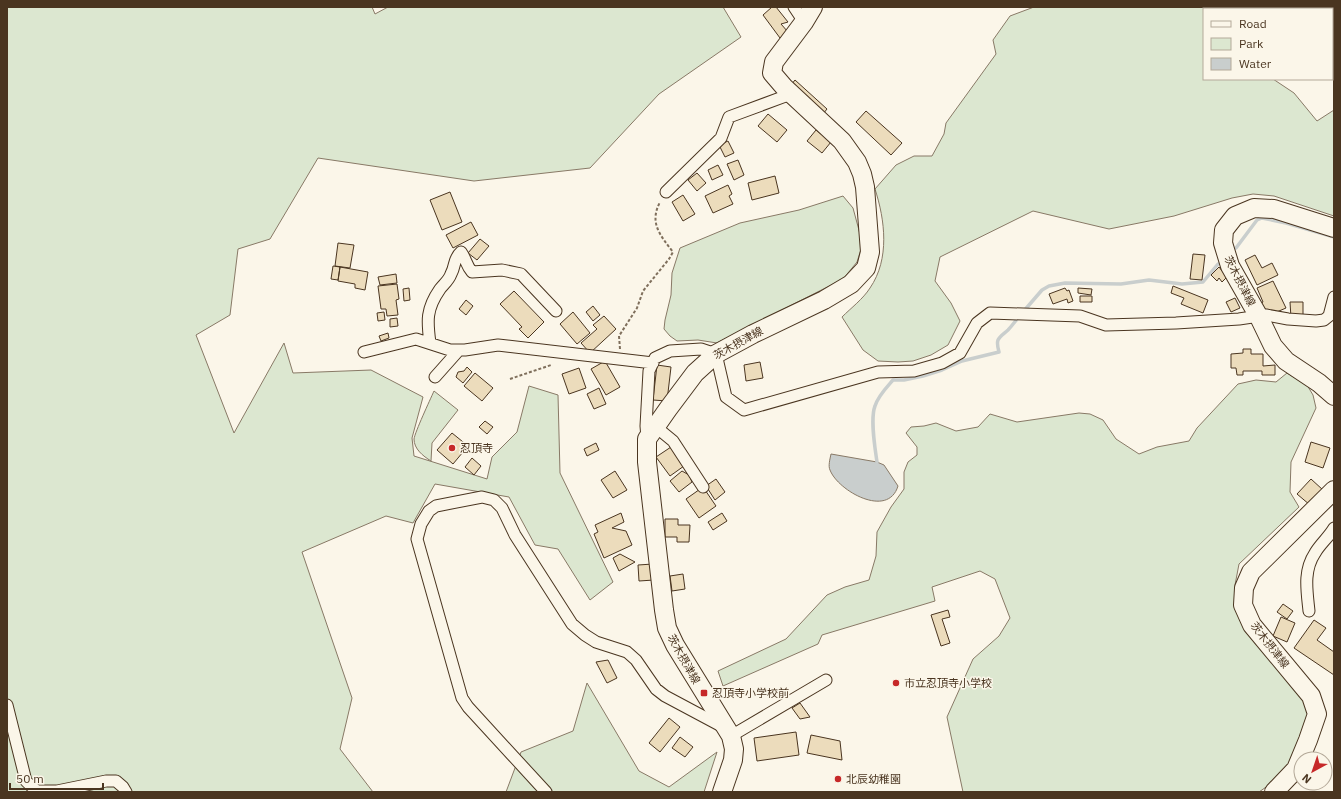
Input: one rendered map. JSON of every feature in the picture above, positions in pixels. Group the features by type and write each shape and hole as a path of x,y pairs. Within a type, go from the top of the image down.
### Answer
{"main road":[{"name":"茨木摂津線","path":"722,792 733,760 734,749 728,732 667,628 648,462 651,433 695,374 716,354 753,334 824,300 851,284 866,268 870,252 865,186 857,162 842,141 784,88 772,73 774,62 808,14"},
{"name":"茨木摂津線","path":"1334,228 1274,209 1254,208 1235,216 1224,230 1223,243 1230,266 1259,317 1273,346 1286,361 1319,383 1334,396"},
{"name":"茨木摂津線","path":"1274,792 1296,769 1308,740 1316,714 1311,696 1252,624 1243,604 1244,588 1251,572 1334,490"}],"street":[{"path":"794,7 808,14"},
{"path":"666,192 721,138 729,118 791,94"},
{"path":"430,343 427,325 429,308 451,275 455,257 461,252 466,259 466,265 472,272 502,270 521,274 556,311"},
{"path":"703,487 673,441 651,433 646,426 649,371 655,358 670,351 701,349 716,354 726,397 744,410 878,372 914,371 942,363 960,353 977,322 990,313 1080,316 1106,325 1176,323 1259,317 1266,315 1288,319 1316,321 1324,320 1329,316 1334,297"},
{"path":"364,352 416,339 450,350 498,345 621,360 653,362"},
{"path":"435,377 459,350"},
{"path":"546,792 468,707 462,698 417,539 421,524 429,511 436,506 482,497 494,500 502,508 514,536 572,624 596,642 627,652 636,660 656,689 665,696 728,732 826,680"},
{"path":"1309,611 1306,579 1309,562 1334,528"},
{"path":"7,705 26,781 37,791 57,791 106,781 116,781 126,792"}],"path":[{"path":"621,360 619,336 637,308 643,291 673,252 660,235 655,222 656,210 666,192"},
{"path":"510,378 552,365"}],"green space":[{"path":"7,7 372,7 375,14 388,7 723,7 741,37 659,94 590,168 474,181 318,158 270,239 238,249 230,315 196,335 234,433 284,343 293,373 371,370 423,397 412,438 414,456 487,479 492,457 517,432 529,386 558,395 560,473 613,582 590,600 558,549 535,545 509,497 435,484 413,523 386,516 302,552 352,698 340,749 373,792 7,792"},
{"path":"1034,7 1207,7 1203,8 1203,80 1274,80 1294,93 1317,121 1334,110 1334,216 1274,196 1253,194 1232,198 1174,216 1109,229 1033,211 940,257 935,281 951,303 960,321 948,345 931,355 913,361 878,361 863,350 842,317 870,288 881,265 884,239 883,226 875,189 896,165 914,156 932,156 944,134 946,123 996,54 993,40 1010,16"},
{"path":"843,196 853,208 862,246 857,262 843,279 717,343 698,340 677,341 664,329 671,295 672,273 680,248 740,223 799,210"},
{"path":"1287,373 1307,385 1313,395 1316,408 1291,462 1290,492 1299,507 1239,564 1235,585 1236,607 1305,702 1309,715 1301,740 1295,751 1293,751 1293,755 1287,767 1269,785 1259,792 963,792 947,717 973,659 999,636 1010,618 995,579 980,571 932,587 935,601 822,635 818,644 723,686 718,671 786,639 827,595 845,587 869,580 876,556 877,532 891,507 904,489 904,472 908,462 917,455 917,447 906,433 911,427 936,423 956,431 978,427 990,414 1017,422 1079,413 1090,414 1103,420 1116,439 1139,454 1157,447 1189,441 1197,428 1238,384 1256,380 1276,382"},
{"path":"434,391 458,410 432,443 431,461 417,449 414,439"},
{"path":"587,683 639,771 669,787 717,752 704,792 506,792 521,752 573,731"}],"water":[{"path":"831,454 877,462 884,465 898,486 893,496 884,500 874,501 852,493 835,478 830,470 829,464"}],"building":[{"path":"772,7 776,7 788,22 781,24 788,32 780,38 763,15"},
{"path":"795,80 827,109 823,114 791,85"},
{"path":"866,111 902,143 891,155 856,122"},
{"path":"768,114 787,130 777,142 758,126"},
{"path":"816,130 831,142 822,153 807,141"},
{"path":"728,141 734,153 725,157 719,145"},
{"path":"738,160 744,175 734,180 727,164"},
{"path":"718,165 723,175 712,180 708,170"},
{"path":"697,173 706,183 697,191 688,180"},
{"path":"775,176 779,193 752,200 748,183"},
{"path":"728,185 732,194 729,196 733,204 713,213 705,196"},
{"path":"450,192 462,222 442,230 430,200"},
{"path":"683,195 695,214 683,221 672,202"},
{"path":"471,222 478,235 453,248 446,235"},
{"path":"480,239 489,246 477,260 468,253"},
{"path":"338,243 354,245 350,268 335,266"},
{"path":"1193,254 1205,255 1202,280 1190,279"},
{"path":"1255,255 1262,268 1272,263 1278,275 1257,285 1245,260"},
{"path":"333,266 340,267 338,280 331,279"},
{"path":"340,267 368,272 365,290 355,288 355,284 338,281"},
{"path":"1219,267 1227,277 1222,282 1219,278 1217,281 1211,275"},
{"path":"396,274 397,283 380,285 378,277"},
{"path":"1273,281 1286,308 1272,314 1263,312 1260,304 1263,302 1257,288"},
{"path":"397,284 399,299 396,300 398,315 387,316 386,309 381,309 378,286"},
{"path":"1173,286 1208,300 1203,313 1181,304 1184,298 1171,293"},
{"path":"409,288 410,300 404,301 403,289"},
{"path":"1065,288 1067,291 1069,290 1073,301 1068,303 1067,299 1053,304 1049,294"},
{"path":"1078,288 1092,289 1091,295 1078,293"},
{"path":"514,291 544,322 528,338 519,329 522,327 500,304"},
{"path":"1080,296 1092,296 1092,302 1080,302"},
{"path":"1235,298 1240,308 1231,312 1226,302"},
{"path":"466,300 473,306 466,315 459,309"},
{"path":"1290,302 1303,302 1303,317 1291,318"},
{"path":"593,306 600,315 593,321 586,312"},
{"path":"384,312 385,320 378,321 377,313"},
{"path":"573,312 590,333 577,344 560,324"},
{"path":"604,316 616,329 590,353 581,343 597,329 593,325"},
{"path":"397,318 398,326 390,327 390,319"},
{"path":"388,333 389,338 381,341 379,336"},
{"path":"1243,349 1251,349 1251,354 1263,354 1263,366 1275,365 1275,375 1262,375 1262,371 1243,371 1243,375 1237,375 1236,368 1231,368 1231,354 1243,353"},
{"path":"605,361 620,387 606,395 591,369"},
{"path":"760,362 763,378 746,381 744,365"},
{"path":"657,365 671,367 667,401 653,400"},
{"path":"467,367 472,372 463,383 456,377 458,372 464,371"},
{"path":"579,368 586,388 569,394 562,374"},
{"path":"475,373 493,388 482,401 464,386"},
{"path":"599,388 606,404 594,409 587,394"},
{"path":"485,421 493,427 487,434 479,427"},
{"name":"忍頂寺","path":"452,433 468,446 453,464 437,450"},
{"path":"1311,442 1330,448 1323,468 1305,462"},
{"path":"596,443 599,450 587,456 584,449"},
{"path":"671,447 684,466 670,476 656,457"},
{"path":"472,458 481,466 474,475 465,467"},
{"path":"615,471 627,490 613,498 601,480"},
{"path":"682,471 689,475 692,482 679,492 670,481"},
{"path":"716,479 725,492 715,500 706,486"},
{"path":"1311,479 1323,490 1310,505 1297,494"},
{"path":"703,487 716,506 699,518 686,499"},
{"path":"621,513 624,522 612,528 626,531 632,545 604,558 594,534 598,532 595,525"},
{"path":"722,513 727,521 713,530 708,522"},
{"path":"665,519 678,519 678,525 690,525 689,542 677,542 677,537 665,537"},
{"path":"620,554 635,562 619,571 613,558"},
{"path":"653,564 654,580 639,581 638,565"},
{"path":"683,574 685,589 672,591 670,576"},
{"path":"1283,604 1293,611 1287,619 1277,612"},
{"path":"948,610 950,617 942,619 950,643 941,646 931,615"},
{"path":"1281,617 1295,623 1287,642 1273,636"},
{"path":"1314,620 1326,628 1317,640 1334,652 1334,675 1294,648"},
{"path":"608,660 617,678 607,683 596,662"},
{"path":"800,703 810,717 800,719 792,708"},
{"path":"669,718 680,727 660,752 649,743"},
{"path":"796,732 799,755 757,761 754,738"},
{"path":"811,735 840,741 842,760 807,753"},
{"path":"680,737 693,747 685,757 672,748"}],"waterway":[{"path":"1236,248 1257,220 1262,218 1286,223 1334,237"},
{"path":"1023,312 1042,290 1049,286 1065,283 1121,284 1149,280 1182,284 1203,282 1218,264"},
{"path":"877,462 873,434 875,406 882,392 893,380 904,380 923,376 942,370 962,361 999,352 997,344 1000,337 1019,317"}],"place":[{"name":"忍頂寺","path":"452,448"},
{"name":"市立忍頂寺小学校","path":"896,683"},
{"name":"忍頂寺小学校前","path":"704,693"},
{"name":"北辰幼稚園","path":"838,779"}]}
